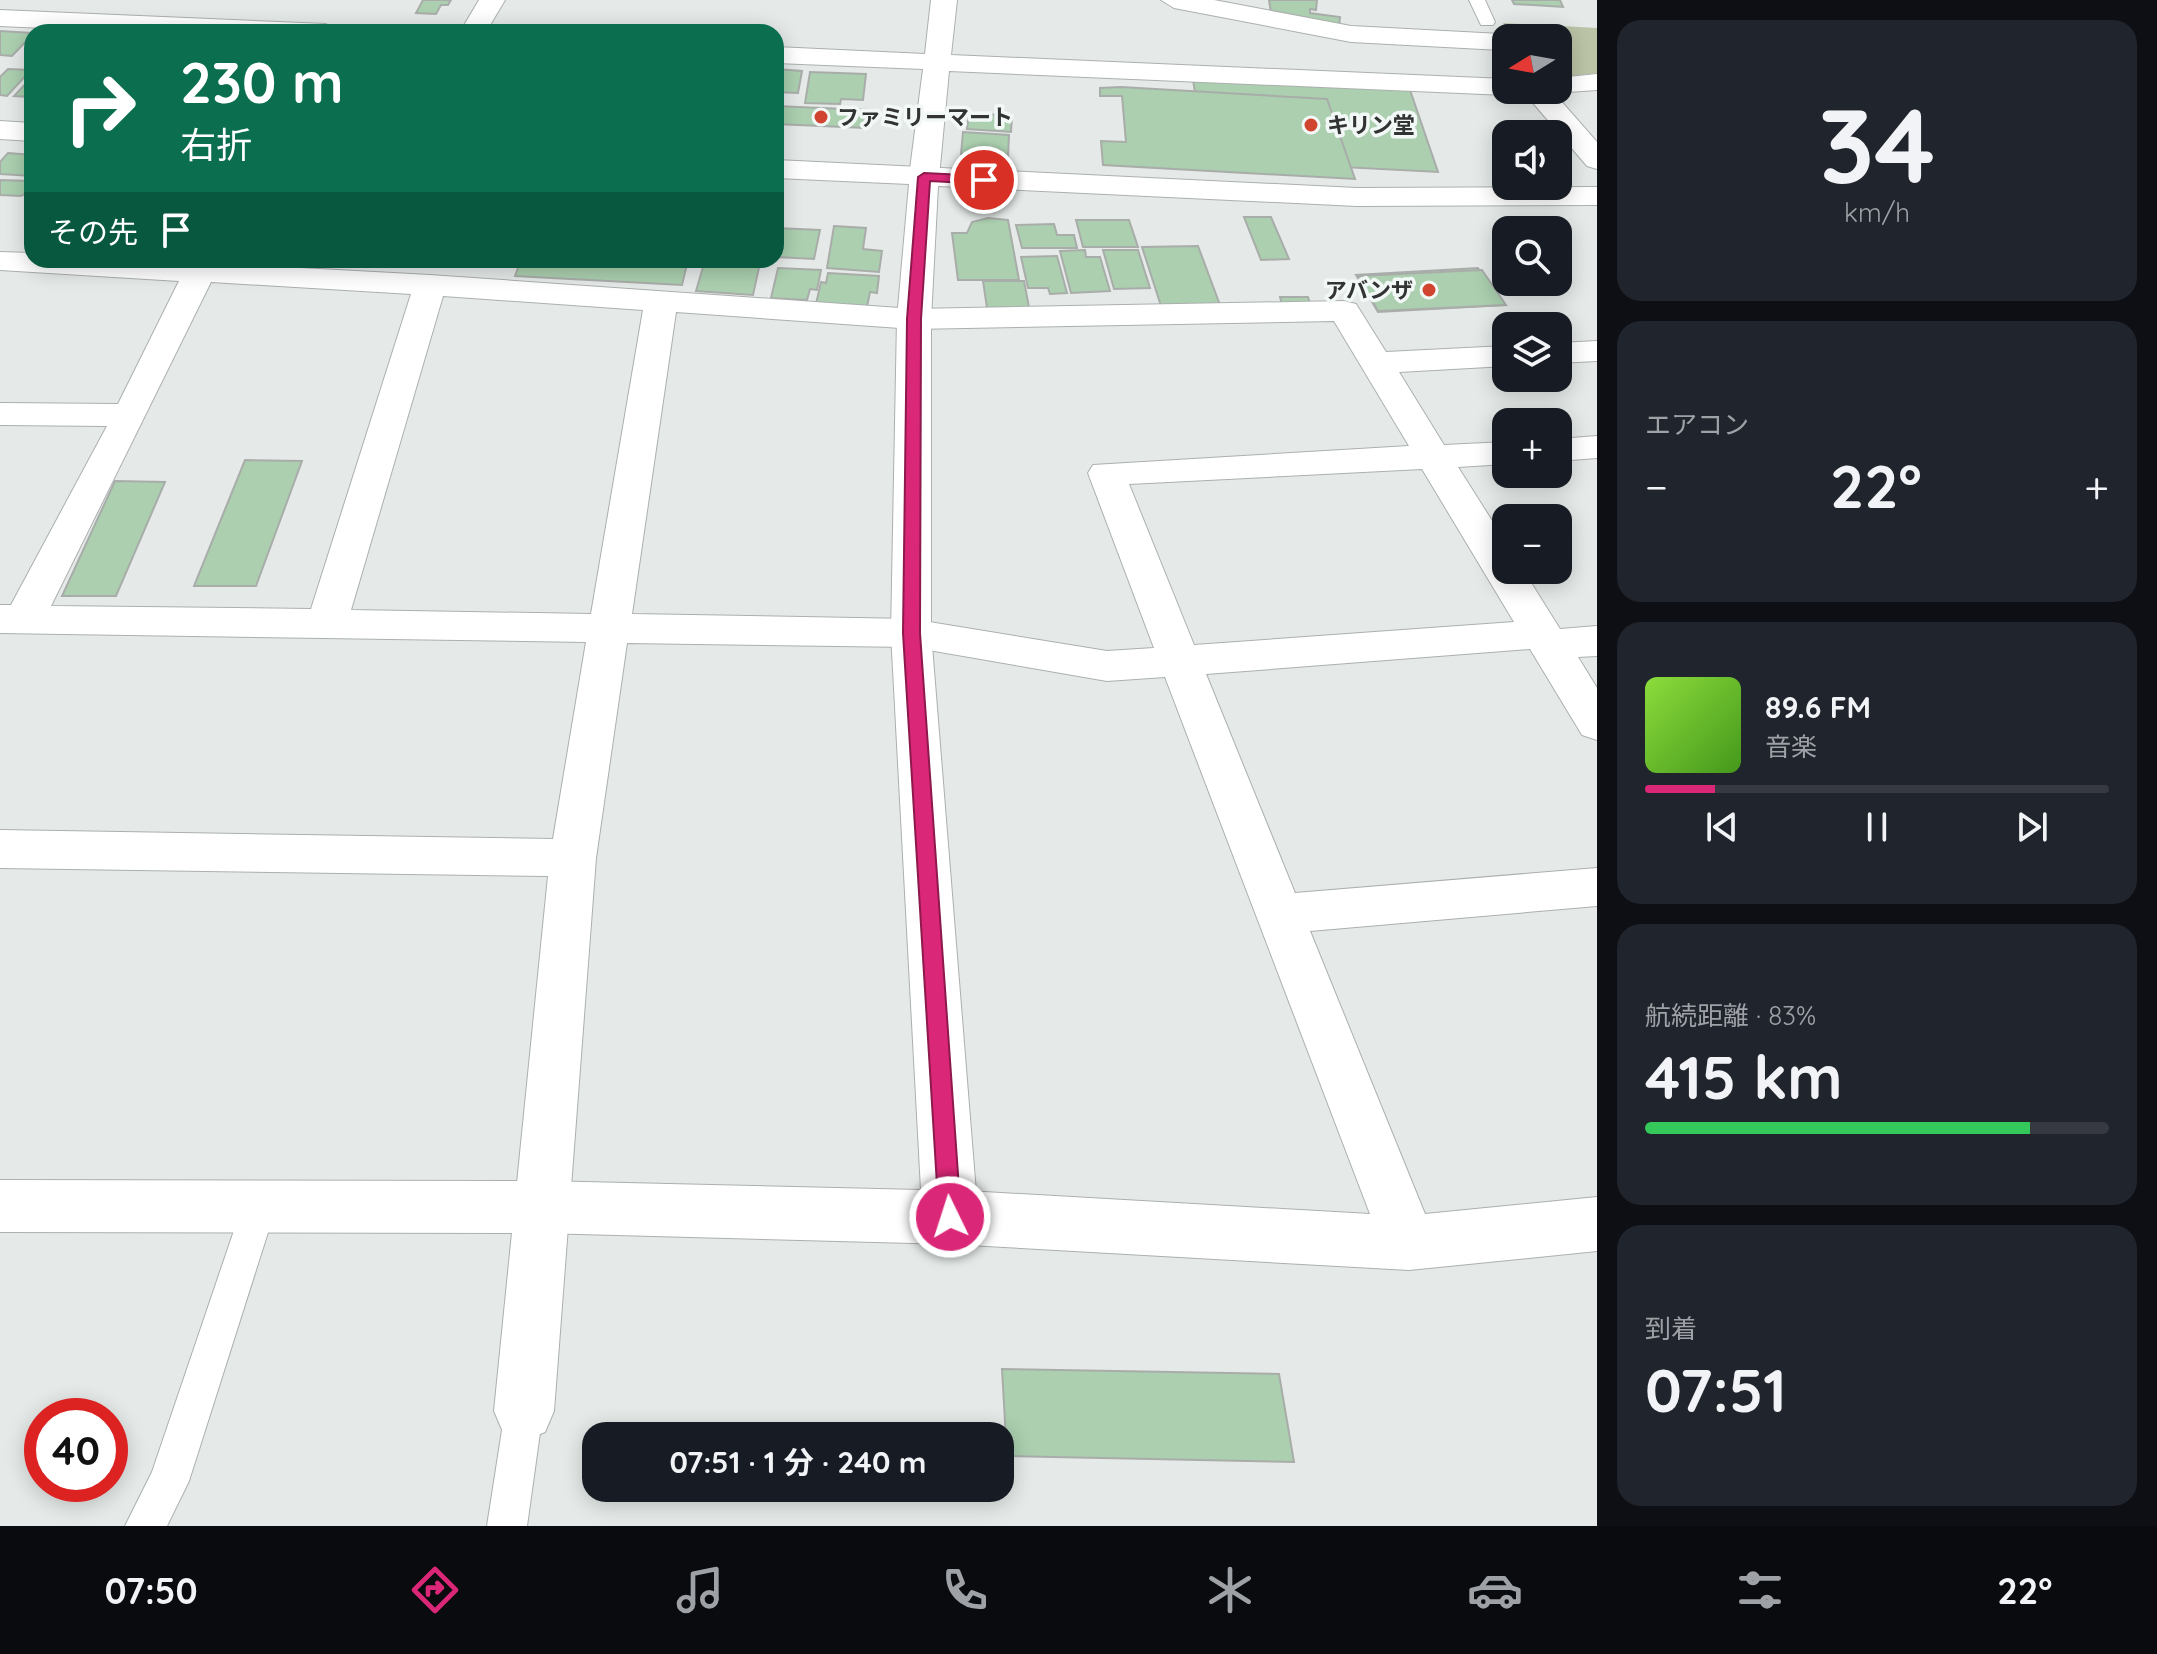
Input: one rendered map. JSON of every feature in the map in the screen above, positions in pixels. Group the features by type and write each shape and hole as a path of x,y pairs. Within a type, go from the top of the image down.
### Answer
{"street":[{"path":"9,19 36,0"},
{"path":"478,24 492,0"},
{"path":"944,0 924,177 914,319 911,633 950,1217"},
{"path":"1174,0 1254,8 1351,34 1492,28"},
{"path":"1254,8 1265,77"},
{"path":"9,19 101,24"},
{"path":"784,55 1492,86"},
{"path":"1572,85 1597,82"},
{"path":"1548,104 1597,160"},
{"path":"0,130 24,132"},
{"path":"784,169 1342,197 1597,196"},
{"path":"119,268 198,275 430,285 914,319 1344,311 1597,724"},
{"path":"198,275 130,415 12,619 911,633 1107,666 1545,640 1597,641"},
{"path":"327,624 430,285"},
{"path":"524,1411 573,858 661,300"},
{"path":"1572,352 1597,351"},
{"path":"1376,363 1492,357"},
{"path":"0,414 130,415"},
{"path":"1572,449 1597,447"},
{"path":"1409,1243 1106,473 1492,454"},
{"path":"0,849 573,858"},
{"path":"1280,914 1597,887"},
{"path":"0,1206 260,1204 542,1207 950,1217 1409,1243 1597,1224"}],"lane":[{"path":"145,1526 169,1481 260,1204"},
{"path":"507,1526 524,1411"}],"green space":[{"path":"1572,27 1597,28 1597,73 1572,76"}],"building":[{"path":"423,0 451,0 448,5 441,5 436,14 416,13"},
{"path":"1269,0 1317,0 1316,10 1310,9 1310,13 1340,17 1339,26 1271,13"},
{"path":"1512,0 1560,0 1563,7 1514,4"},
{"path":"0,31 24,32 24,43 12,56 0,55"},
{"path":"8,69 24,70 24,78 7,96 0,95 0,77"},
{"path":"784,70 802,71 798,93 784,92"},
{"path":"810,72 866,74 863,100 841,99 840,104 805,103"},
{"name":"キリン堂","path":"1193,80 1410,90 1438,172 1206,160"},
{"path":"24,85 24,97 14,96"},
{"path":"1100,88 1327,99 1355,179 1103,165 1101,141 1126,142 1122,96 1100,96"},
{"name":"ファミリーマート","path":"784,106 867,110 865,128 784,124"},
{"path":"969,113 1012,116 1011,132 967,129"},
{"path":"963,132 1009,135 1008,157 961,154"},
{"path":"8,153 24,154 24,176 0,174 0,162"},
{"path":"0,180 24,181 24,194 0,195"},
{"path":"1244,217 1271,217 1289,259 1261,260"},
{"path":"988,218 1008,220 1019,280 958,280 952,233 967,233 972,222"},
{"path":"1076,220 1129,220 1138,247 1083,247"},
{"path":"1054,224 1057,235 1074,235 1077,248 1022,248 1016,225"},
{"path":"834,226 866,228 863,249 882,251 879,272 827,268"},
{"path":"784,228 820,230 814,259 784,257"},
{"path":"1198,246 1220,305 1161,306 1142,247"},
{"path":"1085,250 1086,257 1100,257 1110,291 1071,293 1060,251"},
{"path":"1103,250 1138,250 1150,288 1114,289"},
{"path":"1057,256 1067,293 1050,294 1048,288 1028,288 1021,257"},
{"path":"518,268 686,268 682,285 515,276"},
{"path":"703,268 759,268 753,295 696,291"},
{"path":"778,268 821,270 817,290 810,289 807,300 771,298"},
{"name":"アバンザ","path":"1478,268 1492,289 1492,296 1497,296 1503,305 1378,312 1356,275"},
{"name":"アバンザ","path":"1482,270 1492,285 1492,296 1500,296 1506,305 1378,311 1358,276"},
{"path":"828,273 879,276 877,293 870,292 867,307 816,304 821,282 826,283"},
{"path":"983,281 1024,281 1029,307 987,308"},
{"path":"1280,297 1308,297 1310,303 1282,304"},
{"path":"245,460 302,461 256,586 194,586"},
{"path":"115,481 165,482 116,596 62,596"},
{"path":"1002,1369 1279,1374 1294,1462 1014,1456 1014,1422 1005,1422"}],"place":[{"name":"ファミリーマート","path":"821,117"},
{"name":"キリン堂","path":"1311,125"},
{"name":"アバンザ","path":"1429,290"}],"route":[{"path":"950,1217 911,633 914,319 924,177 984,180"}]}
